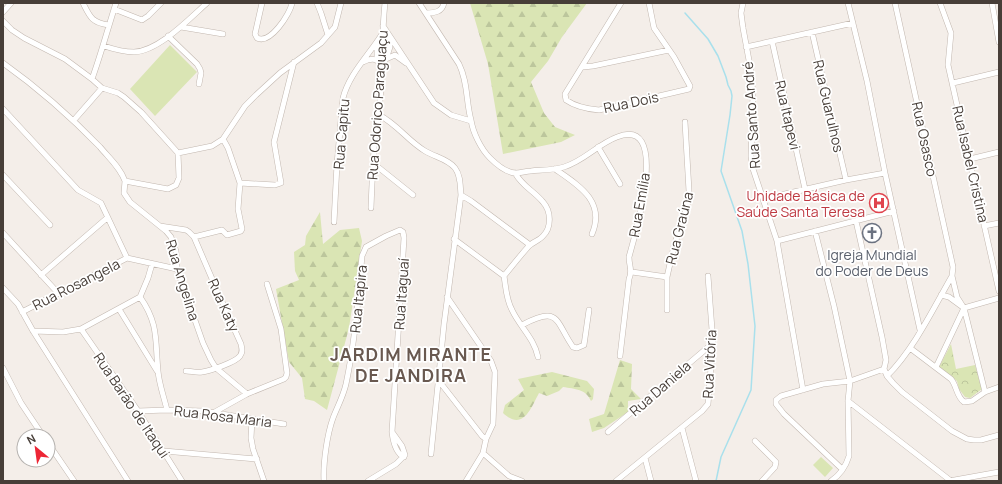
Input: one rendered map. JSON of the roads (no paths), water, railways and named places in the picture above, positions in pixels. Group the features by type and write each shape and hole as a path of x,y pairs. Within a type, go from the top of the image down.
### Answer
{"street":[{"path":"3,12 11,3"},
{"path":"83,3 93,20 101,24 109,25"},
{"path":"92,79 104,46 116,3"},
{"path":"114,9 142,20 161,3"},
{"path":"104,46 126,52 144,51 154,47 181,27 207,3"},
{"path":"262,3 255,34 257,38 261,40 268,38 280,24 290,11 292,3"},
{"path":"317,3 328,35"},
{"path":"178,153 212,146 223,139 245,106 269,82 321,43 335,27 341,3"},
{"name":"Rua Odorico Paraguaçu","path":"371,208 376,126 379,115 385,3"},
{"path":"419,3 463,71 471,121 478,140 490,158 497,164 515,173 526,188 543,202 548,211 549,223 544,236 530,245 504,276"},
{"path":"426,13 439,11 443,8 444,3"},
{"path":"583,67 621,3"},
{"path":"583,67 669,50 654,28 649,3"},
{"name":"Rua Santo André","path":"742,3 742,20 753,95 751,156 753,169 778,241 803,390"},
{"path":"848,3 867,81 885,173 920,330"},
{"name":"Rua Osasco","path":"895,3 953,267 952,276 957,297 964,308 985,392"},
{"name":"Rua Isabel Cristina","path":"940,3 951,33 948,65 999,291"},
{"path":"992,3 999,42"},
{"path":"3,21 12,30 24,38 56,53 102,88 124,96 151,122 178,153 179,180 176,185 168,189 125,181 120,170 74,120 3,63"},
{"path":"746,47 853,23"},
{"path":"383,26 434,103 451,115 471,121"},
{"path":"181,27 223,34"},
{"name":"Rua Guarulhos","path":"812,32 846,180"},
{"name":"Rua Capitu","path":"334,222 337,164 343,98 349,82 383,34"},
{"path":"362,63 371,59 377,60 382,65 390,47 389,35"},
{"path":"168,36 197,64 200,69 199,84"},
{"name":"Rua Itapevi","path":"772,41 805,189"},
{"path":"377,60 376,50 378,42"},
{"name":"Rua Dois","path":"583,67 566,91 566,100 586,109 599,110 642,99 686,91 690,88 669,50"},
{"path":"386,58 392,56 399,57 414,72"},
{"path":"240,183 275,186 281,183 274,142 294,62"},
{"path":"953,83 999,72"},
{"path":"74,120 102,88"},
{"path":"3,108 78,190 101,203 127,258"},
{"path":"379,115 388,120 426,152 442,159 455,168 460,179 460,195 447,297 431,454"},
{"name":"Rua Graúna","path":"667,310 667,277 674,246 687,207 690,190 685,122"},
{"name":"Rua Emília","path":"515,173 555,169 565,166 618,136 631,134 640,139 647,157 646,175 643,200 629,258 632,272 629,279 620,356"},
{"path":"159,226 186,230 194,237 222,230 227,235 240,232 242,229 238,209 240,183 228,148 223,139"},
{"path":"598,147 620,184"},
{"path":"970,159 999,152"},
{"path":"373,163 413,195"},
{"path":"555,169 581,187 590,198 596,217 596,225 592,234"},
{"path":"763,199 846,180 885,173"},
{"path":"3,175 50,225"},
{"name":"Rua Angelina","path":"125,181 124,190 126,197 171,237 176,251 177,269 207,352 216,368 247,394"},
{"path":"460,195 472,201 530,245"},
{"path":"778,241 894,211"},
{"path":"41,275 107,218"},
{"path":"856,221 882,337 886,360 884,369 887,376 902,392 952,431 974,440 981,440 999,435"},
{"path":"984,226 999,223"},
{"name":"Rua Itaguaí","path":"368,481 404,458 400,456 392,432 404,238 403,232 400,230"},
{"name":"Rua Itapira","path":"324,481 329,434 333,418 341,403 345,389 352,350 362,256 366,247 400,230"},
{"path":"815,231 834,306 850,381 848,401 849,456 847,463 842,470 831,481"},
{"path":"3,233 58,293"},
{"name":"Rua Katy","path":"186,371 203,372 216,368 236,360 241,355 242,350 241,344 194,237"},
{"path":"454,239 504,276 508,302 512,311 536,346 538,357"},
{"name":"Rua Rosangela","path":"22,312 127,258 177,269"},
{"path":"992,259 999,258"},
{"path":"33,331 63,332 80,329 119,309 140,297 152,264"},
{"path":"632,272 667,277"},
{"name":"Rua Vitória","path":"616,481 682,428 708,404 713,343 708,276"},
{"path":"887,376 898,365 910,348 952,276"},
{"path":"213,412 247,394 286,377 287,373 281,329 267,284"},
{"path":"3,288 13,298 128,481"},
{"path":"941,295 950,297 964,308"},
{"path":"140,297 150,313 155,331 158,372 167,410"},
{"path":"447,297 494,367 495,372 493,424 486,439 483,453 466,481"},
{"path":"936,367 964,308 999,298"},
{"path":"119,309 158,372"},
{"path":"522,325 539,318 547,316 553,317 558,320 573,347 577,348 584,345 590,310"},
{"name":"Rua Barão de Itaqui","path":"80,329 138,411 182,481"},
{"name":"Rua Daniela","path":"608,432 713,343"},
{"path":"910,348 954,382 959,396 964,402 972,401 985,392 999,387"},
{"path":"3,368 21,403 38,428"},
{"path":"842,470 784,414 776,404 776,400 781,396 823,384 850,381 884,369"},
{"path":"439,381 482,436 486,439"},
{"path":"848,401 950,481 999,472"},
{"name":"Rua Rosa Maria","path":"138,411 167,410 213,412 284,424"},
{"path":"252,419 251,438 264,481"},
{"path":"682,428 696,481"},
{"path":"755,441 774,460 776,465 762,481"},
{"path":"164,451 257,459"},
{"path":"483,453 509,479 522,481"},
{"path":"56,455 74,481"},
{"path":"646,458 651,481"}],"waterway":[{"path":"685,13 708,39 718,56 731,91 732,96 730,115 721,171 742,231 748,264 755,326 751,390 721,457 716,481"}],"place":[{"name":"Unidade Básica de Saúde Santa Teresa","path":"879,203"},
{"name":"Igreja Mundial do Poder de Deus","path":"872,233"}],"district":[{"name":"JARDIM MIRANTE DE JANDIRA","path":"411,364"}]}
